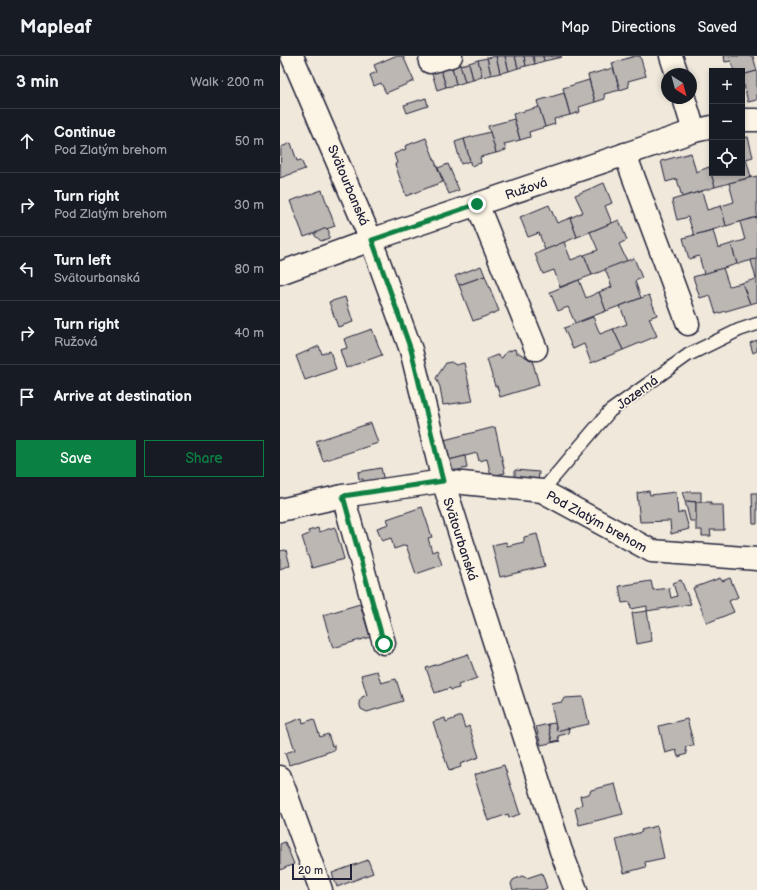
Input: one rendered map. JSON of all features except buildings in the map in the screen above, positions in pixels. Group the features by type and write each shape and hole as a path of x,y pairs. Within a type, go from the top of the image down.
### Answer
{"street":[{"name":"Svätourbanská","path":"292,56 372,240 411,350 443,481 561,851 576,890"},
{"path":"430,62 451,56"},
{"path":"671,56 675,68"},
{"name":"Ružová","path":"280,273 477,204 703,129 688,104"},
{"path":"745,120 757,120"},
{"path":"625,154 688,324"},
{"path":"477,204 536,348"},
{"name":"Pod Zlatým brehom","path":"280,510 343,496 443,481 542,491 652,551 757,559"},
{"path":"343,496 384,644"},
{"path":"280,777 320,890"}],"lane":[{"name":"Jazerná","path":"542,491 610,411 688,355 739,330 757,324"}],"route":[{"path":"384,644 343,496 443,481 411,350 372,240 477,204"}]}
